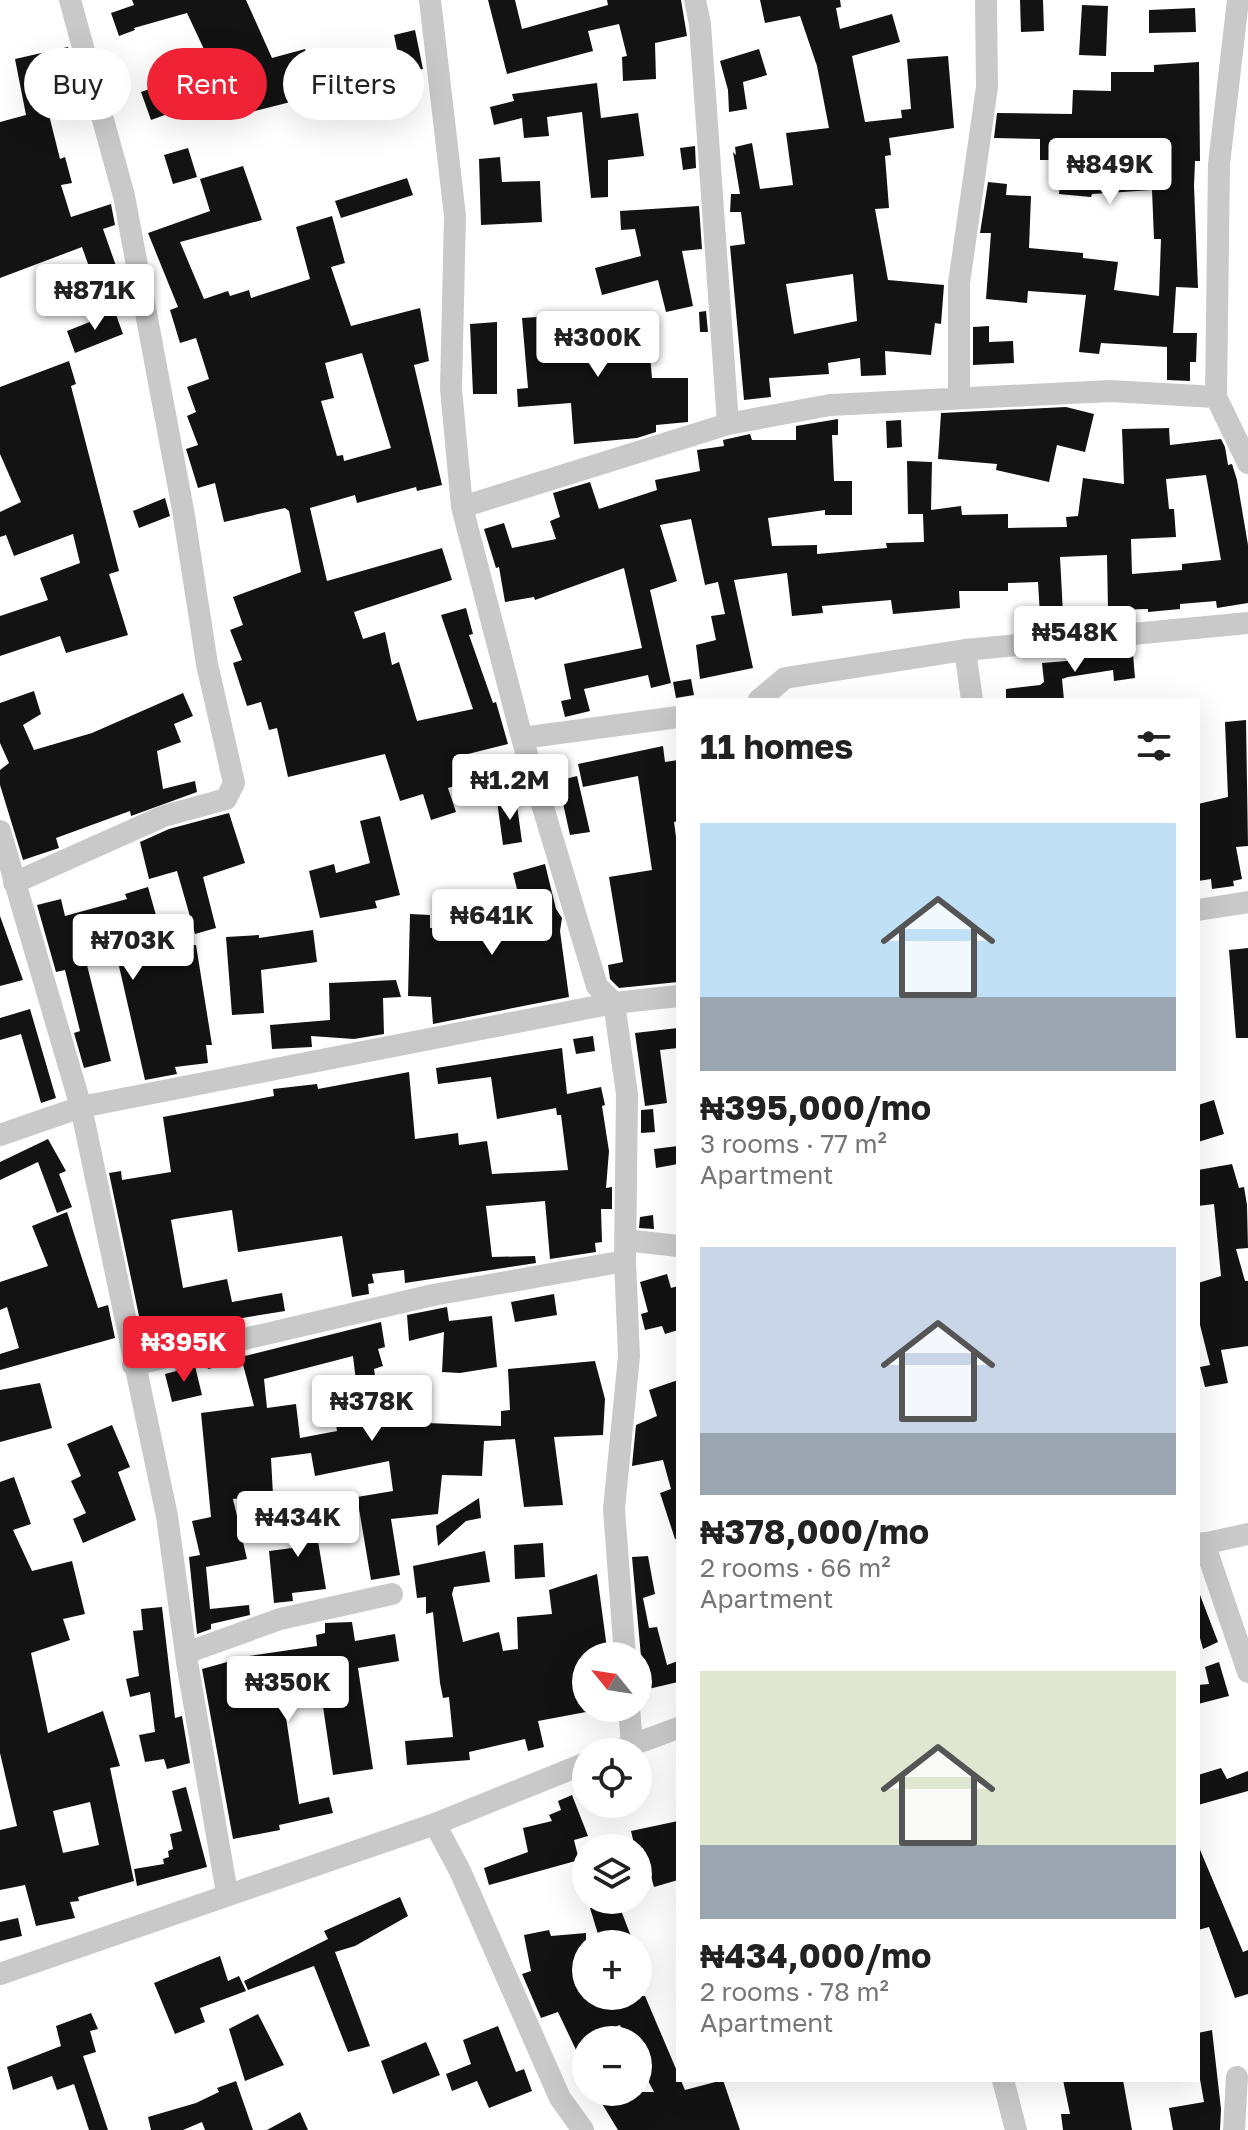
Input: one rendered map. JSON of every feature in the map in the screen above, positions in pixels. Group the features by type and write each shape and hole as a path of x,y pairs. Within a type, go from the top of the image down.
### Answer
{"street":[{"path":"14,883 164,816 226,799 234,783 207,664 183,510 124,196 70,0"},
{"path":"430,0 455,216 451,389 462,507 522,738 597,986 614,1003 627,1094 625,1251 629,1356 614,1509 624,1642"},
{"path":"695,0 700,24 728,424"},
{"path":"959,397 959,283 987,87 986,0"},
{"path":"1238,0 1219,164 1216,397 1248,463"},
{"path":"462,507 728,424 830,405 1110,391 1216,397"},
{"path":"761,698 785,678 965,650 1248,623"},
{"path":"965,650 972,698"},
{"path":"522,738 676,717"},
{"path":"0,831 81,1107 167,1516 186,1653 227,1893"},
{"path":"1200,910 1248,902"},
{"path":"0,1135 81,1107 614,1003 676,996"},
{"path":"133,1365 625,1251 676,1246"},
{"path":"1248,1534 1201,1544 1248,1672"},
{"path":"186,1653 280,1619 392,1594"},
{"path":"650,1738 676,1729"},
{"path":"0,1974 227,1893 435,1824 572,1769"},
{"path":"435,1824 460,1871 560,2098 583,2130"},
{"path":"1234,2130 1237,2077"},
{"path":"1004,2082 1016,2130"}],"building":[{"path":"132,0 246,0 272,58 283,55 283,104 267,108 267,48 203,48 187,13 134,28 119,36 111,13 134,5"},
{"path":"488,0 515,0 522,29 608,5 607,0 681,0 687,36 655,43 656,79 623,81 622,57 627,56 619,24 588,31 593,51 507,74"},
{"path":"760,0 840,0 841,7 836,8 840,29 892,14 900,42 852,56 865,122 902,118 901,110 911,109 907,59 948,56 954,128 889,138 891,155 885,156 889,208 875,209 888,280 944,285 941,324 935,323 931,355 885,351 886,375 861,376 860,358 828,363 829,374 769,378 771,397 744,400 730,246 745,244 741,212 730,212 731,194 740,194 733,152 736,155 735,147 752,143 760,189 793,185 786,133 829,128 817,66 800,16 765,23","holes":["853,274 857,321 794,334 786,284"]},
{"path":"1020,0 1043,0 1044,31 1021,32"},
{"path":"1082,5 1108,6 1106,56 1079,55"},
{"path":"1195,8 1196,32 1149,33 1149,10"},
{"path":"415,30 419,48 397,48 394,35"},
{"path":"759,49 767,75 743,82 747,109 729,112 728,90 720,61"},
{"path":"24,57 24,105 15,59"},
{"path":"1199,62 1200,161 1195,161 1194,186 1198,288 1176,287 1173,333 1197,333 1196,362 1190,362 1190,381 1167,380 1167,347 1101,343 1099,354 1079,352 1086,295 1028,291 1027,303 986,299 991,233 980,233 988,182 1007,184 1006,195 1031,196 1029,248 1083,253 1083,258 1118,262 1114,290 1159,296 1161,239 1154,239 1152,190 1092,194 1091,197 1059,194 1062,160 1040,160 1040,139 994,138 997,113 1072,114 1073,90 1111,91 1111,72 1154,72 1154,65"},
{"path":"597,83 601,118 638,113 644,156 608,160 608,197 591,198 582,112 547,117 549,136 524,138 522,118 494,125 490,107 514,101 512,94"},
{"path":"147,90 147,109 141,92"},
{"path":"24,116 24,120 50,120 60,159 65,157 72,183 61,185 71,217 111,204 115,225 103,229 128,300 104,309 82,247 0,278 0,122"},
{"path":"695,146 696,168 683,170 680,148"},
{"path":"188,148 197,177 173,184 164,155"},
{"path":"500,157 502,182 540,181 542,222 481,225 479,159"},
{"path":"243,166 262,220 180,242 204,299 228,291 230,296 249,290 251,298 310,279 296,227 332,216 345,263 331,267 351,326 420,308 429,361 414,365 442,485 417,491 416,487 357,503 355,495 310,508 327,581 442,548 452,580 354,612 363,639 385,632 392,665 399,662 417,721 473,709 441,615 466,608 473,634 469,635 493,703 496,702 508,744 460,756 467,782 448,788 456,812 431,820 423,794 400,801 385,754 288,777 277,728 269,730 261,702 247,706 233,663 242,660 230,630 243,625 233,597 301,572 289,511 285,508 224,522 215,483 198,488 186,449 198,445 187,416 196,412 187,387 209,379 196,338 180,343 170,310 178,307 148,233 210,211 200,179","holes":["362,353 391,448 344,461 343,455 337,456 321,401 334,398 325,363"]},
{"path":"407,178 413,195 341,218 335,201"},
{"path":"699,206 702,249 682,251 693,306 666,312 658,280 602,295 595,268 641,256 635,229 621,230 620,211"},
{"path":"706,311 708,332 700,332 699,312"},
{"path":"115,312 123,334 75,353 67,331"},
{"path":"598,313 599,337 648,333 652,378 688,378 688,422 656,425 656,432 637,438 574,444 571,403 518,407 517,389 528,388 522,318"},
{"path":"497,322 497,394 473,394 470,324"},
{"path":"989,326 989,342 1013,341 1014,363 973,365 973,327"},
{"path":"69,361 76,384 71,386 119,571 109,574 128,635 66,653 60,636 0,656 0,616 48,600 40,578 80,563 73,534 14,556 6,535 0,537 0,512 21,502 0,454 0,387"},
{"path":"1066,407 1094,414 1085,452 1057,445 1049,482 996,470 997,464 938,459 941,413"},
{"path":"838,419 838,435 832,435 834,481 852,481 852,515 825,515 825,510 768,518 772,546 817,545 817,554 887,548 886,543 924,542 923,514 908,514 907,461 932,462 931,510 961,506 962,515 1008,514 1008,528 1067,527 1066,517 1078,516 1083,478 1124,484 1122,429 1169,428 1170,445 1221,439 1228,465 1232,464 1237,480 1248,545 1248,603 1217,608 1216,601 1180,604 1180,609 1148,612 1148,609 1108,610 1107,555 1060,557 1063,614 1040,615 1038,582 1008,583 1008,591 959,591 960,608 893,614 891,600 822,606 823,613 792,616 787,573 734,580 753,668 700,679 696,645 716,640 711,616 725,614 718,582 705,585 691,519 660,525 677,581 650,590 671,683 651,688 648,675 584,689 590,711 565,717 561,701 571,699 564,664 642,648 624,568 535,600 534,597 505,602 499,567 496,568 484,529 504,523 512,548 556,539 550,521 560,517 553,493 590,482 599,509 657,490 655,480 700,471 697,450 724,446 723,440 750,434 752,440 796,440 796,426","holes":["1206,475 1221,560 1182,564 1182,570 1132,574 1131,539 1176,537 1174,509 1169,509 1166,479"]},
{"path":"901,420 902,447 887,448 886,421"},
{"path":"165,498 170,516 139,528 133,511"},
{"path":"1120,649 1121,655 1133,654 1135,678 1114,681 1113,670 1062,679 1064,698 1006,698 1006,689 1044,682 1042,663 1079,660 1078,655"},
{"path":"691,679 694,695 676,698 673,682"},
{"path":"34,691 41,714 23,725 34,750 92,733 183,693 193,716 174,724 181,742 157,751 163,789 195,781 197,792 131,816 130,811 56,838 59,848 23,860 0,785 0,770 9,763 0,743 0,703"},
{"path":"1246,720 1248,846 1236,847 1242,879 1233,881 1234,886 1212,889 1211,879 1200,881 1200,804 1228,797 1225,722"},
{"path":"663,746 665,762 676,760 676,982 619,988 610,979 608,965 623,962 609,877 652,870 638,776 583,787 578,764"},
{"path":"577,776 590,832 570,835 558,781"},
{"path":"516,798 522,842 503,845 497,801"},
{"path":"229,813 245,863 203,877 216,928 195,934 177,871 149,879 140,842 169,829"},
{"path":"380,816 400,895 375,901 377,908 320,918 309,871 334,864 336,873 370,863 360,821"},
{"path":"545,864 556,909 562,918 560,931 569,997 433,1024 431,997 408,996 410,914 430,915 430,928 508,928 504,899 519,897 513,873"},
{"path":"148,887 165,947 196,945 212,1045 206,1045 208,1063 175,1067 177,1074 145,1080 116,953 86,961 111,1061 84,1068 74,1033 80,1031 65,970 56,972 37,905 61,899 65,916 127,899 125,894"},
{"path":"0,916 23,980 0,986"},
{"path":"313,930 317,962 261,970 264,1013 232,1015 226,937 259,935 259,938"},
{"path":"1248,948 1248,1038 1236,1038 1229,950"},
{"path":"396,980 401,997 383,998 384,1034 354,1039 311,1036 312,1047 272,1049 270,1025 330,1020 329,983"},
{"path":"30,1009 56,1098 41,1103 21,1034 0,1040 0,1018"},
{"path":"676,1028 676,1048 660,1050 667,1103 645,1106 635,1033"},
{"path":"593,1036 595,1051 576,1054 573,1039"},
{"path":"562,1048 567,1094 601,1087 605,1105 602,1106 609,1151 606,1188 612,1187 612,1209 601,1209 602,1242 595,1243 596,1252 550,1259 545,1201 486,1206 492,1257 535,1256 536,1263 405,1283 404,1270 372,1274 374,1283 368,1284 369,1294 352,1297 342,1236 238,1252 232,1210 175,1219 171,1220 183,1288 227,1279 232,1302 282,1293 285,1311 218,1322 220,1330 199,1335 197,1328 144,1340 109,1173 121,1171 122,1180 171,1172 163,1117 274,1096 273,1089 317,1084 318,1089 409,1072 415,1139 458,1133 459,1145 487,1141 492,1174 568,1170 561,1115 557,1115 556,1108 497,1119 491,1077 438,1084 436,1068"},
{"path":"1214,1100 1224,1134 1200,1141 1200,1104"},
{"path":"653,1109 655,1132 641,1133 641,1110"},
{"path":"48,1139 66,1171 59,1174 72,1207 57,1213 38,1162 0,1180 0,1162"},
{"path":"676,1146 676,1164 656,1168 654,1149"},
{"path":"1232,1164 1239,1188 1244,1187 1248,1248 1236,1249 1245,1281 1248,1281 1248,1346 1221,1350 1228,1383 1205,1387 1200,1367 1210,1365 1200,1325 1200,1282 1221,1276 1214,1204 1200,1206 1200,1170"},
{"path":"67,1212 98,1308 108,1305 115,1338 0,1370 0,1354 19,1348 7,1307 0,1310 0,1282 48,1266 32,1226"},
{"path":"653,1215 654,1229 639,1228 640,1217"},
{"path":"667,1274 671,1288 676,1287 676,1331 665,1334 662,1326 645,1330 641,1314 648,1312 640,1282"},
{"path":"554,1294 557,1315 515,1322 511,1302"},
{"path":"447,1307 449,1321 492,1316 497,1367 460,1373 442,1372 444,1332 409,1341 407,1315"},
{"path":"381,1322 385,1347 378,1349 383,1366 374,1369 380,1411 426,1408 427,1423 501,1426 501,1411 510,1410 508,1369 595,1361 605,1399 603,1435 554,1437 563,1505 524,1507 515,1439 484,1441 482,1476 442,1475 438,1514 391,1519 400,1575 371,1580 357,1497 393,1491 389,1461 315,1476 311,1453 271,1458 273,1495 233,1499 247,1559 206,1567 210,1609 249,1605 250,1615 211,1624 211,1629 197,1634 189,1557 200,1555 192,1521 211,1517 201,1413 254,1406 241,1357","holes":["353,1356 358,1398 333,1401 337,1431 300,1438 296,1404 267,1408 264,1379"]},
{"path":"227,1357 229,1364 208,1369 206,1362"},
{"path":"195,1366 202,1395 172,1402 165,1374"},
{"path":"676,1381 676,1539 660,1493 671,1489 663,1460 632,1466 636,1425 657,1416 649,1390"},
{"path":"40,1383 52,1428 0,1442 0,1390"},
{"path":"112,1425 130,1467 118,1472 136,1520 83,1543 73,1519 86,1513 71,1481 81,1476 67,1444"},
{"path":"14,1477 31,1524 13,1530 32,1571 72,1561 85,1614 63,1619 70,1640 31,1653 48,1733 103,1711 120,1766 110,1768 134,1881 70,1902 75,1918 36,1926 25,1885 0,1890 0,1830 17,1826 0,1753 0,1482","holes":["90,1802 99,1845 63,1853 53,1811"]},
{"path":"479,1498 481,1518 466,1521 438,1546 436,1526"},
{"path":"312,1505 326,1589 292,1593 293,1601 274,1603 269,1551 292,1548 288,1508"},
{"path":"543,1543 545,1577 515,1579 514,1545"},
{"path":"485,1551 490,1582 454,1587 452,1594 463,1642 499,1632 503,1651 518,1649 517,1617 552,1614 549,1590 597,1574 606,1642 572,1642 572,1715 538,1721 544,1747 528,1751 525,1739 469,1752 470,1760 407,1765 405,1741 453,1737 449,1697 443,1698 440,1683 433,1612 426,1614 426,1597 417,1598 413,1566"},
{"path":"648,1556 655,1594 643,1598 649,1628 657,1627 667,1665 676,1662 676,1682 652,1688 652,1642 640,1642 632,1557"},
{"path":"1200,1595 1218,1642 1203,1649 1200,1638"},
{"path":"162,1607 175,1718 182,1716 190,1763 167,1769 164,1759 145,1762 139,1735 155,1732 150,1692 130,1697 126,1679 139,1676 133,1631 143,1630 141,1609"},
{"path":"352,1622 355,1641 395,1634 399,1661 358,1668 373,1769 333,1775 319,1679 281,1684 299,1804 329,1797 333,1813 279,1825 280,1830 233,1839 202,1669 249,1656 317,1646 316,1635 325,1633 325,1623"},
{"path":"1219,1662 1229,1696 1200,1703 1200,1685 1209,1684 1205,1667"},
{"path":"1221,1768 1227,1779 1248,1771 1248,1791 1200,1804 1200,1774"},
{"path":"186,1787 207,1867 137,1886 134,1869 164,1864 163,1859 169,1857 168,1851 173,1849 170,1834 182,1831 172,1791"},
{"path":"572,1795 572,1818 581,1818 587,1834 572,1834 572,1862 489,1885 484,1868 528,1852 523,1828 552,1821 549,1815 561,1810 558,1801"},
{"path":"676,1821 676,1881 654,1887 652,1834 632,1834 631,1831"},
{"path":"1200,1850 1243,1952 1248,1950 1248,1994 1235,1998 1209,1927 1200,1929"},
{"path":"400,1897 408,1916 355,1946 335,1952 370,2046 348,2052 314,1966 248,1990 244,1981 328,1939 324,1931"},
{"path":"592,1914 622,1914 629,1930 597,1930"},
{"path":"18,1918 22,1936 0,1941 0,1922"},
{"path":"549,1930 551,1936 572,1934 572,2010 651,2010 676,2069 676,2082 682,2082 685,2090 724,2082 740,2130 618,2130 603,2106 652,2106 652,2026 572,2026 572,2042 558,2012 541,2018 522,1974 531,1971 524,1935"},
{"path":"220,1956 228,1981 239,1976 246,1991 200,2008 205,2022 175,2034 154,1983"},
{"path":"91,2013 98,2029 90,2031 96,2052 83,2056 108,2130 89,2130 74,2084 57,2090 52,2076 13,2090 7,2067 61,2046 56,2026"},
{"path":"258,2014 284,2065 245,2081 229,2029"},
{"path":"498,2026 516,2072 524,2069 532,2091 489,2108 477,2081 452,2091 446,2074 471,2064 463,2040"},
{"path":"1212,2030 1221,2109 1220,2130 1173,2130 1169,2108 1204,2102 1200,2079 1200,2033"},
{"path":"426,2042 440,2075 393,2094 381,2061"},
{"path":"236,2081 253,2130 205,2130 202,2122 183,2130 151,2130 148,2117 196,2103 219,2092 217,2088"},
{"path":"1063,2082 1123,2082 1132,2130 1063,2130 1061,2114 1070,2114"},
{"path":"300,2112 308,2130 267,2130"}]}
